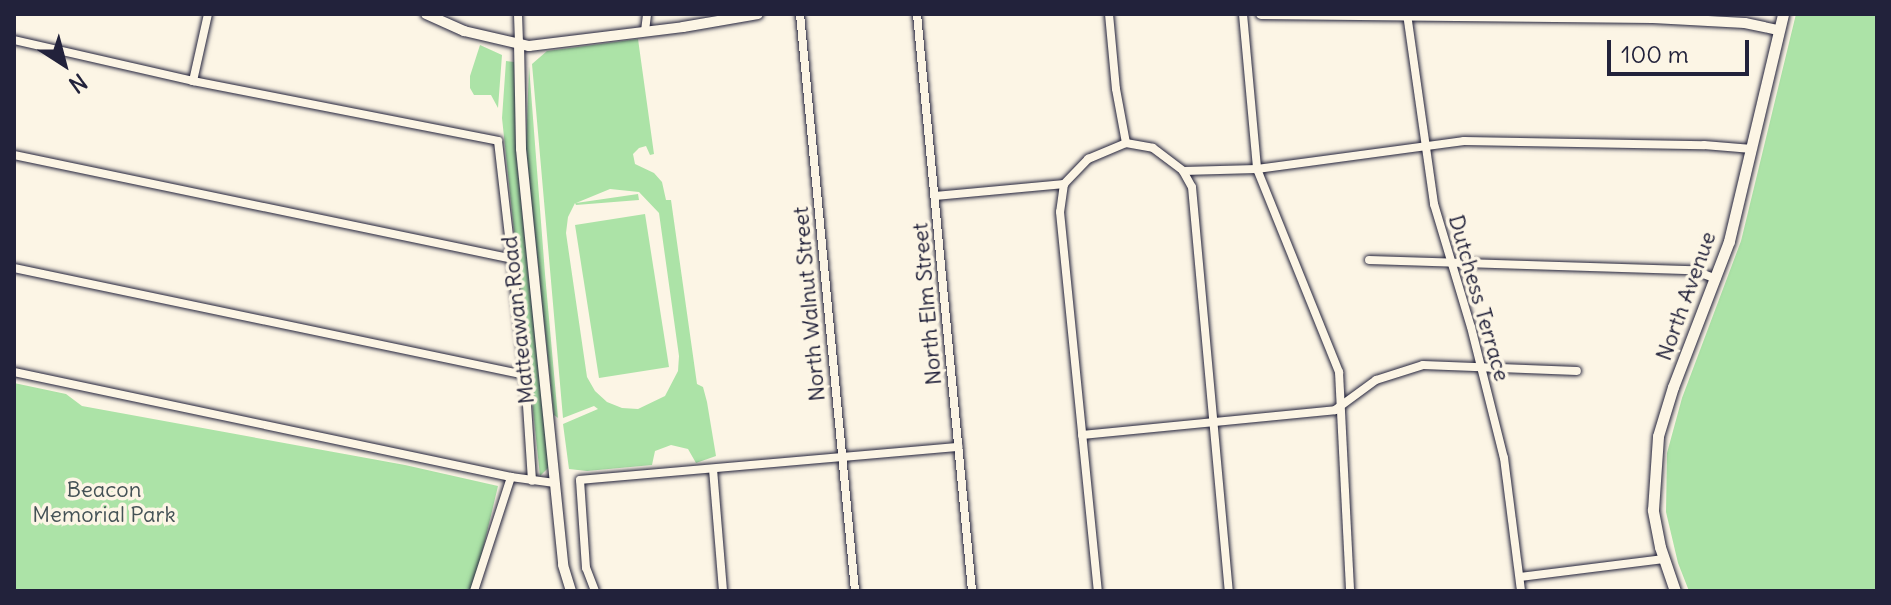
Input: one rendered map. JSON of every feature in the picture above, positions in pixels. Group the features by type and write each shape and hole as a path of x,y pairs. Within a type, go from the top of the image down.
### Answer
{"main road":[{"name":"North Avenue","path":"1675,591 1664,559 1653,498 1658,436 1673,387 1716,279 1752,149 1783,14"}],"street":[{"path":"193,81 208,14"},
{"path":"426,14 464,31 529,46 758,14"},
{"path":"518,14 519,43"},
{"path":"645,31 647,14"},
{"name":"North Walnut Street","path":"800,14 855,591"},
{"name":"North Elm Street","path":"917,14 972,591"},
{"path":"1109,14 1116,89 1126,143"},
{"path":"1243,14 1257,169 1339,372 1350,591"},
{"path":"1261,14 1653,18 1745,23 1779,30"},
{"name":"Dutchess Terrace","path":"1407,16 1434,204 1504,458 1521,591"},
{"path":"14,40 193,81 498,141 525,375 532,481"},
{"name":"Matteawan Road","path":"519,43 521,149 563,565 571,591"},
{"path":"1183,171 1257,169 1425,143 1556,142 1752,149"},
{"path":"1098,591 1060,212 1064,184 1088,159 1126,143 1153,148 1183,171 1192,187 1229,591"},
{"path":"14,155 513,259"},
{"path":"935,196 1064,184"},
{"path":"1369,260 1693,270 1716,279"},
{"path":"14,268 525,375"},
{"path":"1082,435 1342,408 1376,380 1399,369 1423,365 1577,371"},
{"path":"14,372 511,477 555,483"},
{"path":"595,591 586,568 580,480 959,447"},
{"path":"713,469 723,591"},
{"path":"474,591 511,477"},
{"path":"1520,577 1664,559"}],"green space":[{"path":"1796,14 1877,14 1877,591 1689,591 1678,563 1666,512 1667,453 1682,398 1741,241"},
{"path":"638,39 654,154 650,155 646,146 633,154 635,164 654,173 662,182 666,200 671,200 697,384 703,387 707,402 716,456 696,463 688,449 671,445 655,451 652,465 587,471 569,469 563,424 598,409 594,406 563,418 532,64 547,51","holes":["610,189 639,192 659,213 679,356 678,371 665,396 638,409 622,408 607,402 595,391 587,377 566,233 568,217 575,203 576,205 639,200 638,194 576,203"]},
{"path":"480,45 502,55 498,108 491,95 474,95 470,88 470,76"},
{"path":"506,61 514,62 516,153 549,467 540,476 502,118"},
{"path":"529,66 558,418 554,415 526,149"},
{"path":"645,214 669,367 599,378 575,225"},
{"name":"Beacon Memorial Park","path":"14,383 66,394 82,406 405,465 498,486 473,591 14,591"}]}
